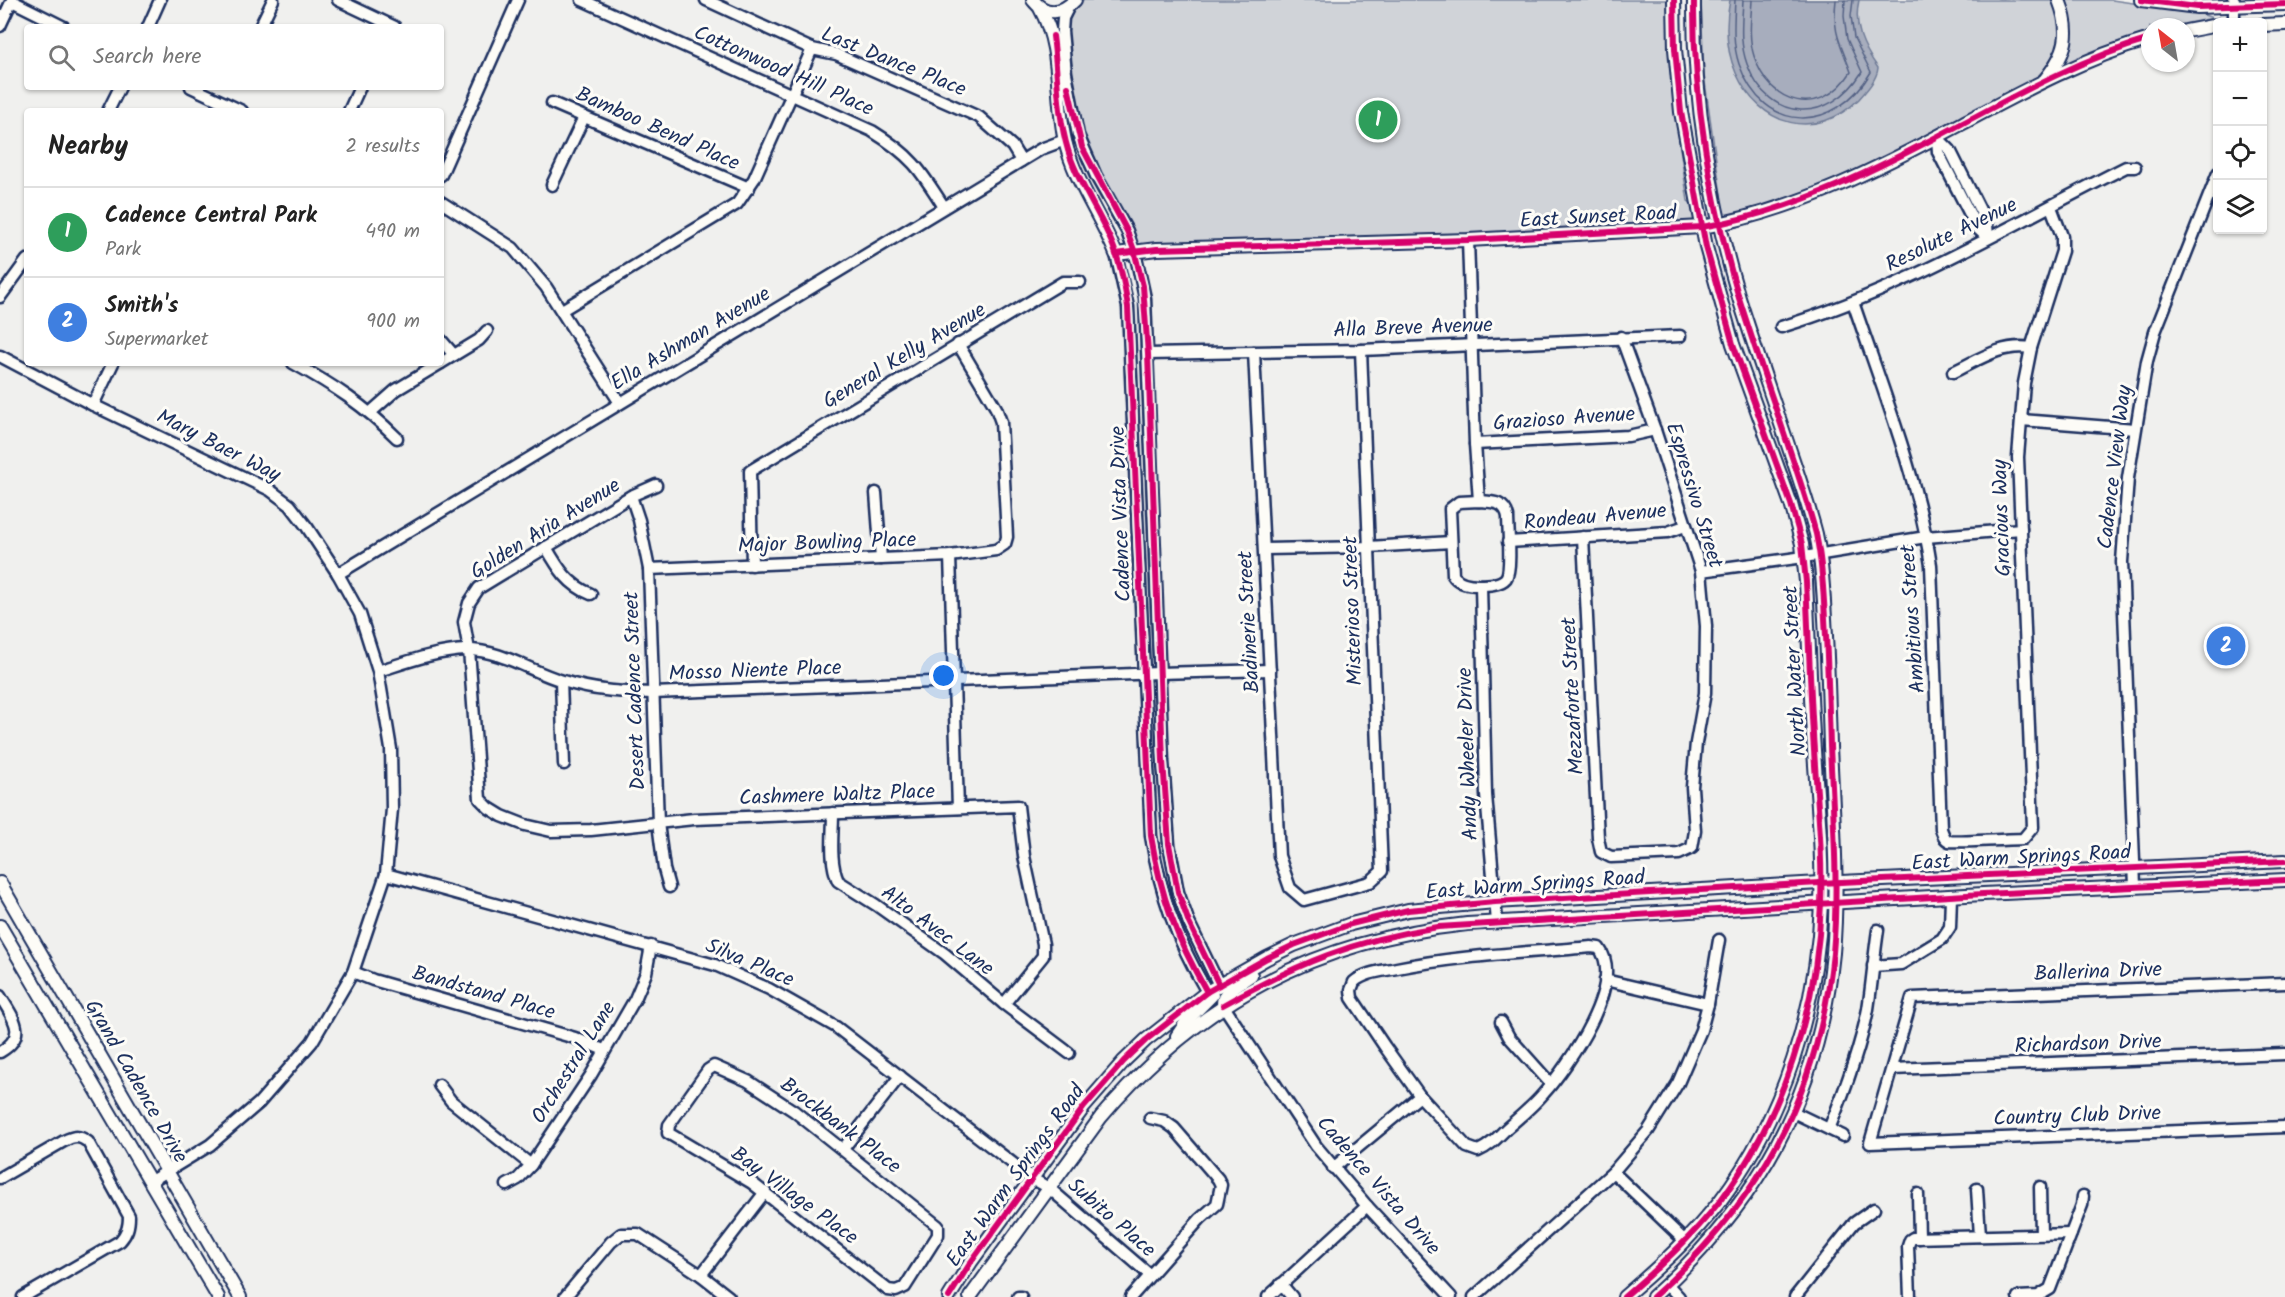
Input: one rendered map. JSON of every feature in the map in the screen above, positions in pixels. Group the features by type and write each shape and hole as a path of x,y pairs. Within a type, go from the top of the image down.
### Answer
{"main road":[{"name":"North Water Street","path":"1653,1297 1717,1233 1765,1166 1793,1112 1810,1070 1825,1006 1833,953 1827,904 1820,883 1804,557 1791,504 1722,309 1702,227 1681,112 1675,49 1674,0"},
{"name":"North Water Street","path":"1624,1297 1685,1241 1708,1216 1741,1170 1769,1119 1782,1091 1804,1025 1827,904 1834,882 1827,652 1819,555 1808,504 1740,301 1720,224 1702,122 1694,0"},
{"path":"2044,81 2063,52 2067,36 2066,23 2059,0"},
{"path":"2141,0 2197,7 2234,3 2285,4"},
{"path":"1036,4 1055,12 1072,3"},
{"name":"Cadence Vista Drive","path":"1036,4 1053,36 1065,140 1082,187 1104,226 1116,254"},
{"path":"2267,25 2285,24"},
{"path":"2195,29 2213,26"},
{"name":"East Sunset Road","path":"1116,254 1134,250 1467,240 1702,227 1720,224 1811,197 1937,137 2044,81 2141,43"},
{"name":"East Warm Springs Road","path":"948,1297 1084,1107 1124,1060 1169,1020 1207,992 1294,945 1351,924 1434,906 1834,882 2285,861"},
{"name":"East Warm Springs Road","path":"970,1297 1120,1094 1172,1045 1223,1005 1276,976 1302,964 1367,941 1438,927 1497,922 2135,886 2285,880"},
{"name":"Grand Cadence Drive","path":"0,883 240,1297"},
{"name":"Grand Cadence Drive","path":"0,926 218,1297"},
{"path":"1223,1005 1225,995 1232,988 1294,945"},
{"path":"1172,1045 1188,1017 1209,999 1219,985"}],"street":[{"path":"149,24 160,0"},
{"path":"261,24 273,0"},
{"path":"339,0 387,24"},
{"path":"444,168 518,0"},
{"name":"Cottonwood Hill Place","path":"582,0 872,131 898,147 919,167 944,207"},
{"name":"Last Dance Place","path":"706,0 812,49 836,54 979,117 1012,146 1021,161"},
{"path":"0,26 12,1 58,24"},
{"name":"Cadence Vista Drive","path":"1072,3 1063,18 1062,32 1066,73 1078,135 1096,176 1120,216 1134,250 1145,298 1159,673 1169,844 1175,876 1189,924 1219,985"},
{"path":"562,310 737,204 748,188 812,49"},
{"path":"110,108 118,90"},
{"path":"197,90 236,108"},
{"path":"350,108 359,90"},
{"name":"Bamboo Bend Place","path":"552,103 748,188"},
{"path":"552,185 584,117"},
{"path":"1937,137 1938,152 1943,162 1977,228 1988,238"},
{"name":"Ella Ashman Avenue","path":"338,574 1041,149 1065,140"},
{"name":"Resolute Avenue","path":"1781,327 1853,302 1988,238 2126,168 2134,167"},
{"name":"Cadence View Way","path":"2135,886 2122,562 2123,523 2135,429 2147,361 2155,333 2214,180"},
{"path":"444,204 513,248 562,310 620,403"},
{"name":"Gracious Way","path":"1944,837 1957,842 2023,838 2033,827 2018,486 2020,420 2031,348 2062,251 2062,236 2051,207"},
{"path":"1467,240 1479,501"},
{"name":"Cadence Vista Drive","path":"1116,254 1121,267 1128,307 1151,836 1158,877 1173,926 1207,992"},
{"path":"0,297 24,264"},
{"name":"General Kelly Avenue","path":"752,565 750,471 1063,282 1080,282"},
{"name":"Ambitious Street","path":"1853,302 1915,487 1931,565 1941,820 1944,837"},
{"path":"444,361 479,340 487,331"},
{"name":"Alla Breve Avenue","path":"1148,354 1361,350 1680,336"},
{"name":"Espressivo Street","path":"1621,337 1655,430 1701,571 1706,626 1705,693 1696,743 1692,787 1695,831 1692,848"},
{"path":"444,343 454,355"},
{"name":"Major Bowling Place","path":"649,569 950,556 996,550 1005,544 1007,537 1001,422 996,408 958,344"},
{"path":"1953,372 2012,346 2031,348"},
{"name":"Misterioso Street","path":"1290,888 1304,900 1370,882 1382,871 1361,350"},
{"name":"Badinerie Street","path":"1254,352 1279,856 1290,888"},
{"name":"Mary Baer Way","path":"0,356 93,405 270,490 290,506 338,574 360,614 378,671 391,749 392,809 386,874 353,972 312,1042 259,1103 210,1145 151,1181"},
{"path":"93,405 112,366"},
{"path":"299,366 331,383 371,412 397,438"},
{"path":"371,412 396,390 436,366"},
{"path":"2020,420 2135,429"},
{"name":"Grazioso Avenue","path":"1475,444 1628,436 1655,430"},
{"name":"Golden Aria Avenue","path":"656,485 631,496 479,588 469,603 464,622 469,650 480,800 489,808 525,825 551,831 591,830 658,823"},
{"path":"876,493 881,559"},
{"name":"Desert Cadence Street","path":"631,496 639,520 649,569 658,823 664,869 669,887"},
{"path":"1459,502 1498,503 1507,510 1508,542 1506,578 1495,584 1481,585 1456,579 1453,575 1450,509 1459,502"},
{"name":"Rondeau Avenue","path":"1508,542 1668,532 1685,526"},
{"path":"1701,571 1819,555 1926,537 2021,529"},
{"name":"Mezzaforte Street","path":"1583,537 1598,838 1601,852 1611,857 1678,854 1692,848"},
{"path":"1265,549 1369,547 1451,542"},
{"path":"546,547 570,583 591,594"},
{"path":"950,556 958,808"},
{"name":"Andy Wheeler Drive","path":"1481,585 1486,795 1497,922"},
{"name":"Mosso Niente Place","path":"378,671 441,652 469,650 492,652 561,681 602,692 653,693 1270,670"},
{"path":"561,681 564,764"},
{"name":"Cashmere Waltz Place","path":"658,823 1018,806 1024,856 1043,944 1043,956 1004,1004"},
{"name":"Alto Avec Lane","path":"833,813 833,854 838,881 945,954 1004,1004 1069,1053"},
{"name":"Silva Place","path":"386,874 715,964 768,989 836,1027 1033,1179 1049,1188"},
{"path":"1873,966 1901,964 1942,939 1950,927 1951,896"},
{"path":"1829,1129 1845,1088 1868,1009 1878,930"},
{"path":"1474,1297 1613,1172 1648,1131 1678,1083 1698,1039 1708,1004 1719,940"},
{"name":"Orchestral Lane","path":"507,1185 518,1179 531,1165 591,1075 635,999 646,973 651,946"},
{"path":"1592,947 1599,948 1604,958 1605,980 1599,1003 1584,1037 1551,1084 1533,1105 1495,1140 1481,1150 1474,1151 1467,1147 1420,1096 1354,1002 1352,985 1367,974 1446,959 1592,947"},
{"name":"Bandstand Place","path":"353,972 373,981 575,1038 604,1050"},
{"path":"1605,980 1708,1004"},
{"name":"Ballerina Drive","path":"1892,1069 1912,998 2285,982"},
{"path":"0,996 18,1031 15,1040 0,1052"},
{"name":"Cadence Vista Drive","path":"1223,1005 1306,1132 1333,1168 1451,1297"},
{"path":"1501,1022 1509,1037 1551,1084"},
{"name":"Richardson Drive","path":"1892,1069 2285,1054"},
{"name":"Brockbank Place","path":"669,1133 669,1125 708,1070 714,1066 748,1081 771,1095 843,1149 938,1226 938,1235 905,1287 896,1292"},
{"name":"Country Club Drive","path":"1892,1069 1870,1143 2285,1127"},
{"path":"843,1149 900,1076"},
{"path":"439,1085 451,1101 531,1165"},
{"path":"1333,1168 1420,1096"},
{"path":"1793,1112 1843,1136"},
{"path":"1131,1297 1200,1219 1217,1204 1221,1196 1221,1185 1218,1179 1174,1128 1164,1121 1150,1118"},
{"name":"Bay Village Place","path":"669,1133 765,1192 888,1290 896,1292"},
{"path":"0,1178 64,1141 74,1136 82,1137 88,1142 129,1215 129,1225 120,1241 23,1297"},
{"path":"1613,1172 1685,1241"},
{"path":"2040,1187 2041,1234"},
{"name":"Subito Place","path":"1049,1188 1150,1275"},
{"path":"1977,1189 1980,1236"},
{"path":"701,1275 765,1192"},
{"path":"1918,1194 1918,1238"},
{"path":"2018,1297 2038,1296 2050,1289 2084,1196"},
{"path":"1268,1297 1367,1206"},
{"path":"1798,1296 1854,1223 1874,1209"},
{"path":"565,1297 611,1242 621,1234 638,1234 701,1275 729,1297"},
{"path":"1910,1297 1908,1243 1910,1240 2071,1234"},
{"path":"1281,1284 1292,1297"},
{"path":"1667,1284 1679,1297"}],"shaded area":[{"path":"1077,0 1668,0 1672,76 1680,151 1688,201 1693,204 1697,221 1665,226 1137,246 1133,238 1135,234 1093,160 1078,114 1066,22"},
{"path":"1701,0 2055,0 2060,29 2055,55 2045,69 2030,83 1847,176 1764,207 1722,217 1718,201 1721,195 1704,75"},
{"path":"2066,0 2112,0 2195,12 2213,18 2195,22 2195,18 2141,18 2141,35 2063,66 2070,25"}],"water":[{"path":"1730,0 1859,0 1858,27 1868,52 1878,68 1874,80 1859,99 1825,121 1808,124 1790,122 1774,116 1759,106 1746,91 1736,73 1727,37"}],"cycle path":[{"path":"1624,1297 1698,1227 1743,1168 1762,1134 1793,1060 1804,1022 1813,983 1821,904 1820,846 1802,544 1791,504 1733,344 1706,247 1681,112 1675,49 1674,0"},
{"path":"1653,1297 1691,1261 1724,1224 1753,1184 1778,1143 1798,1099 1814,1053 1826,1005 1835,927 1835,850 1827,664 1823,585 1818,547 1806,499 1739,298 1720,226 1700,113 1694,37 1694,0"},
{"path":"2141,0 2197,7 2285,4"},
{"path":"1053,36 1064,136 1081,182 1115,250 1128,307 1151,836 1171,917 1207,992"},
{"path":"1116,254 1157,249 1468,240 1702,227 1737,220 1837,186 1901,156 2054,76 2141,42"},
{"path":"1068,87 1082,147 1127,231 1143,286 1148,354 1163,761 1169,844 1178,892 1189,923 1219,985"},
{"path":"949,1297 971,1262 1084,1107 1124,1061 1146,1040 1207,992 1267,958 1294,945 1351,924 1408,910 1495,902 1820,883 2285,861"},
{"path":"1223,1005 1276,977 1326,956 1379,939 1438,927 1983,894 2285,880"}],"place":[{"name":"Cadence Central Park","path":"1378,120"},
{"name":"Smith's","path":"2226,646"}]}
